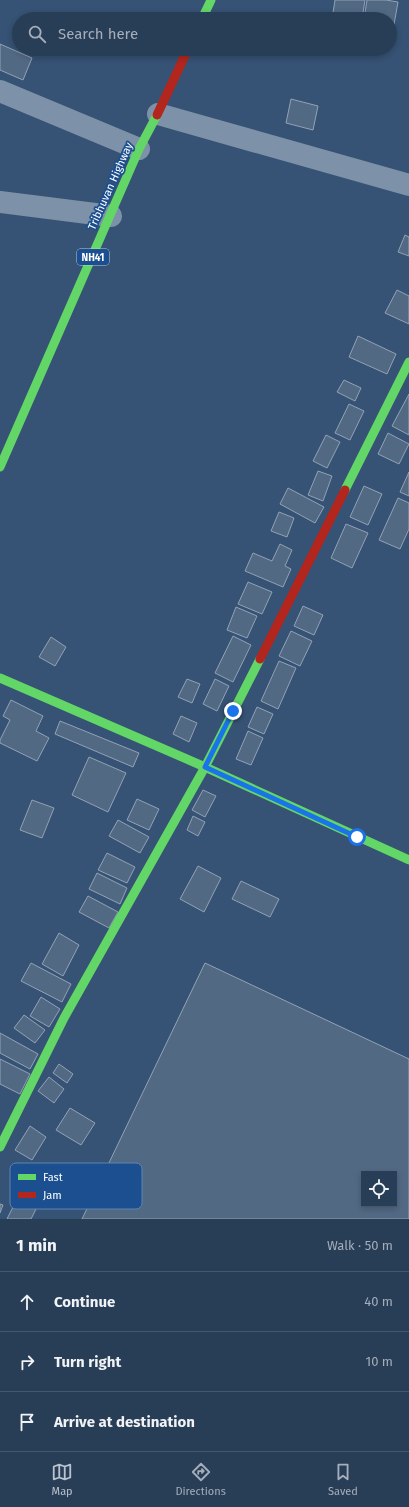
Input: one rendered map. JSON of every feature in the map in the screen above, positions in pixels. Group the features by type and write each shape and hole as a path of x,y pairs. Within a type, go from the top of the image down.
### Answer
{"main road":[{"path":"205,12 211,0"},
{"name":"Tribhuvan Highway","path":"0,467 139,149 158,114 185,56"},
{"path":"0,1147 64,1018 205,767 409,362"},
{"path":"0,678 205,767 409,860"}],"street":[{"path":"0,91 139,149"},
{"path":"158,114 409,185"},
{"path":"0,202 110,216"}],"building":[{"path":"335,0 365,0 363,12 333,12"},
{"path":"367,0 386,0 398,2 396,12 365,12"},
{"path":"0,44 12,49 12,56 27,56 32,58 23,80 0,70"},
{"path":"291,99 318,106 313,130 286,123"},
{"path":"405,235 409,237 409,256 398,252"},
{"path":"397,290 409,296 409,324 385,313"},
{"path":"358,336 396,354 387,374 349,357"},
{"path":"344,380 361,388 355,401 337,392"},
{"path":"409,394 409,435 392,426"},
{"path":"349,404 364,411 350,440 335,433"},
{"path":"388,433 409,444 399,464 378,454"},
{"path":"326,435 340,442 327,468 313,461"},
{"path":"318,471 332,476 323,501 308,495"},
{"path":"409,472 409,496 400,492"},
{"path":"364,486 382,494 368,525 350,517"},
{"path":"288,488 324,507 315,523 280,504"},
{"path":"398,498 409,503 409,529 400,549 379,540"},
{"path":"279,512 294,518 287,537 271,531"},
{"path":"346,524 368,533 352,568 331,558"},
{"path":"280,544 292,550 285,566 291,569 283,587 245,571 253,553 272,561"},
{"path":"248,582 272,592 262,614 238,604"},
{"path":"303,606 323,615 314,635 294,626"},
{"path":"236,607 257,616 247,638 227,630"},
{"path":"291,631 312,641 300,666 279,656"},
{"path":"233,636 251,645 233,682 215,673"},
{"path":"51,637 66,647 55,666 39,657"},
{"path":"279,661 296,668 278,709 261,701"},
{"path":"187,679 200,684 192,703 178,697"},
{"path":"215,679 229,686 217,711 203,704"},
{"path":"11,700 43,716 36,731 49,738 37,761 0,743 10,720 3,716"},
{"path":"257,707 273,714 264,734 248,727"},
{"path":"181,716 197,723 189,742 173,734"},
{"path":"60,721 139,753 133,767 55,734"},
{"path":"248,731 263,738 251,765 236,759"},
{"path":"89,757 126,773 108,812 72,795"},
{"path":"203,790 216,796 205,817 192,810"},
{"path":"137,799 159,809 149,830 127,820"},
{"path":"32,800 54,808 42,838 20,830"},
{"path":"193,816 205,822 198,836 187,830"},
{"path":"118,820 149,837 140,853 109,836"},
{"path":"107,853 135,867 127,883 98,870"},
{"path":"198,866 221,878 204,912 180,899"},
{"path":"97,873 127,888 120,904 89,889"},
{"path":"241,881 279,899 270,917 232,899"},
{"path":"88,896 118,912 109,928 79,912"},
{"path":"59,933 79,945 63,976 42,964"},
{"path":"31,963 71,984 62,1002 21,981"},
{"path":"205,963 409,1059 409,1219 82,1219 87,1209 142,1209 142,1163 109,1163"},
{"path":"41,997 60,1009 49,1027 30,1016"},
{"path":"24,1015 45,1030 35,1043 14,1028"},
{"path":"0,1033 38,1054 30,1069 0,1053"},
{"path":"0,1059 30,1074 20,1094 0,1084"},
{"path":"59,1064 73,1074 67,1083 53,1073"},
{"path":"49,1077 64,1089 54,1103 38,1091"},
{"path":"70,1108 95,1123 81,1145 56,1130"},
{"path":"30,1126 46,1137 32,1160 15,1150"},
{"path":"0,1204 3,1205 0,1213"},
{"path":"12,1209 36,1209 31,1219 7,1219"}],"traffic: fast":[{"path":"205,12 211,0"},
{"path":"0,467 139,149 157,115"},
{"path":"345,490 409,362"},
{"path":"0,1147 64,1018 205,767 260,659"},
{"path":"0,678 205,767 409,860"}],"traffic: jam":[{"path":"157,115 185,56"},
{"path":"260,659 345,490"}],"route":[{"path":"233,711 205,767 357,837"}]}
